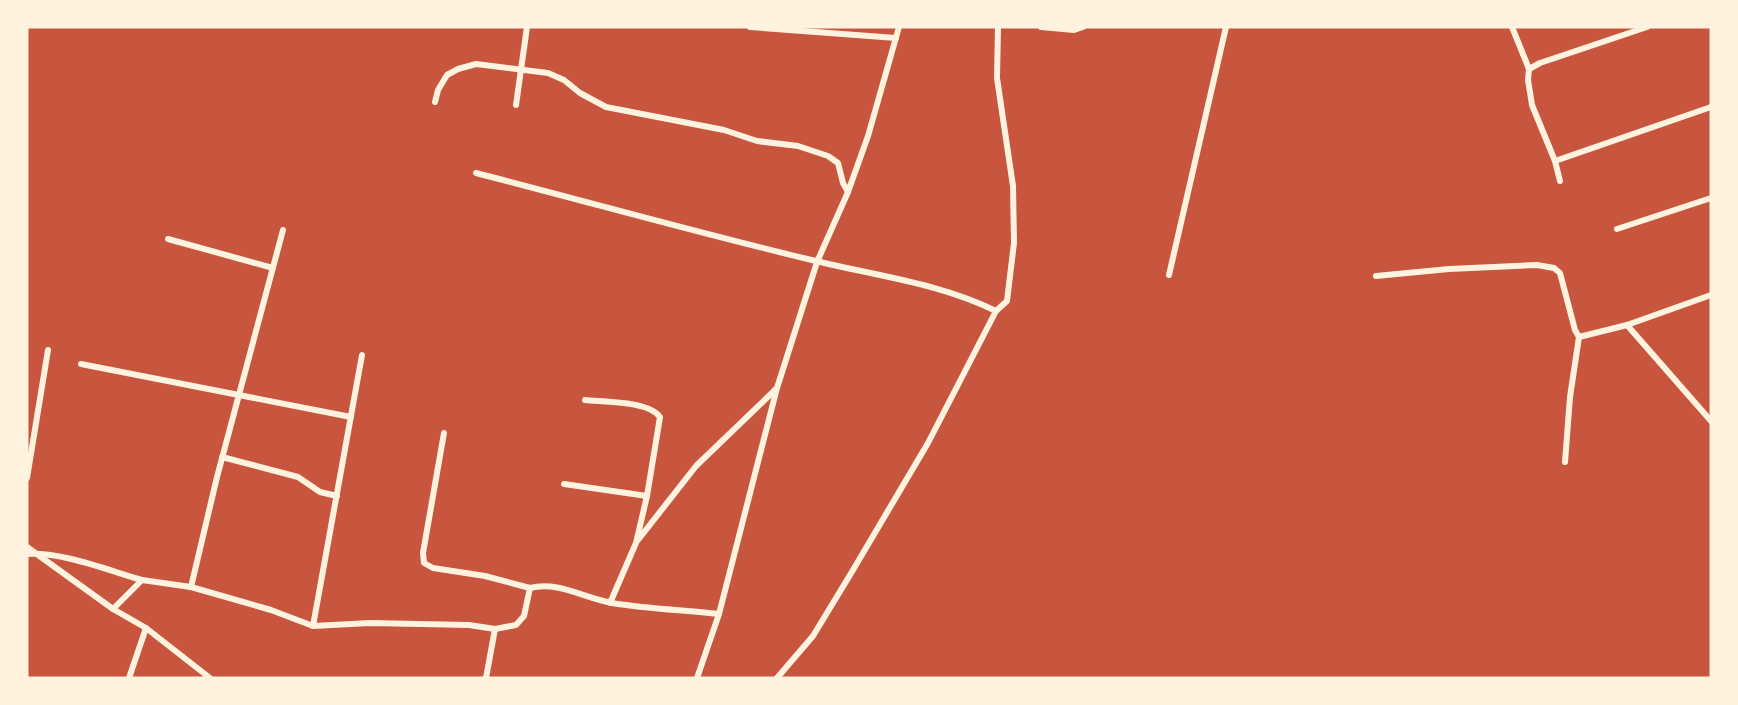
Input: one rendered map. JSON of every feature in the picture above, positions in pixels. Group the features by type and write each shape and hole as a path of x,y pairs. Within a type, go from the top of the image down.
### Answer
{"street":[{"path":"516,105 527,27"},
{"path":"750,27 896,38"},
{"path":"698,678 719,614 777,388 817,262 848,192 868,136 899,27"},
{"path":"777,678 813,636 854,570 928,443 996,311 1006,301 1014,243 1013,186 997,78 998,27"},
{"path":"1041,27 1074,30 1083,27"},
{"path":"1169,275 1226,27"},
{"path":"1512,27 1529,69 1528,80 1532,105 1555,161 1560,181"},
{"path":"1529,69 1540,63 1647,27"},
{"path":"435,102 438,90 447,75 476,64 548,73 564,80 580,93 606,107 724,130 757,141 798,146 828,156 838,163 848,192"},
{"path":"1555,161 1711,106"},
{"path":"476,173 817,262 930,286 961,295 996,311"},
{"path":"1617,229 1711,198"},
{"path":"191,586 222,457 284,230"},
{"path":"168,239 273,268"},
{"path":"1376,276 1514,266 1554,268 1560,273 1575,330 1579,337 1570,398 1565,462"},
{"path":"1579,337 1627,325 1711,295"},
{"path":"1627,325 1711,420"},
{"path":"27,478 48,350"},
{"path":"313,626 362,355"},
{"path":"81,364 351,417"},
{"path":"636,543 696,466 777,388"},
{"path":"585,400 645,407 656,411 660,417 647,496 636,543 610,603"},
{"path":"444,432 423,553 424,563 433,568 485,576 530,588 542,585 556,587 610,603 719,614"},
{"path":"222,457 298,477 320,492 337,496"},
{"path":"564,484 647,496"},
{"path":"27,547 113,609 146,628 210,678"},
{"path":"27,554 36,553 69,559 142,580 191,586 271,610 313,626 370,623 469,624 495,629 516,625 524,616 530,588"},
{"path":"113,609 142,580"},
{"path":"129,678 146,628"},
{"path":"486,678 495,629"},
{"path":"197,678 199,670"}]}
